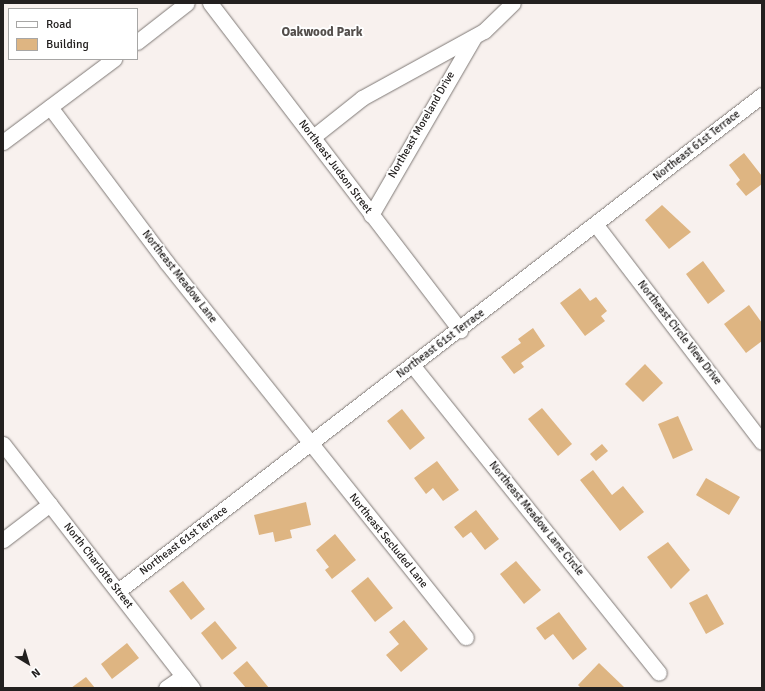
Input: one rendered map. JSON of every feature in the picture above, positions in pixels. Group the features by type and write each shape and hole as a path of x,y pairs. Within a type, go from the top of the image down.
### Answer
{"street":[{"path":"138,41 187,3"},
{"name":"Northeast Judson Street","path":"210,3 460,330"},
{"name":"Northeast Moreland Drive","path":"313,138 362,98 475,36 513,3"},
{"name":"Northeast Moreland Drive","path":"372,215 413,138 475,36"},
{"path":"3,142 113,60"},
{"name":"Northeast 61st Terrace","path":"118,591 596,225 760,102"},
{"name":"Northeast Meadow Lane","path":"50,107 310,444"},
{"name":"Northeast Circle View Drive","path":"596,225 762,442"},
{"name":"Northeast Meadow Lane Circle","path":"413,366 659,673"},
{"name":"North Charlotte Street","path":"3,444 192,688"},
{"name":"Northeast Secluded Lane","path":"310,444 466,637"},
{"path":"3,540 50,504"},
{"path":"166,688 183,676"}],"building":[{"path":"744,153 762,176 762,184 746,196 736,184 740,180 729,165"},
{"path":"662,205 691,232 669,249 645,220"},
{"path":"703,261 725,291 708,304 686,274"},
{"path":"580,288 590,301 596,297 607,311 601,316 605,321 585,336 560,303"},
{"path":"749,305 762,323 762,341 746,353 724,324"},
{"path":"533,328 545,346 521,363 524,367 514,374 501,357 521,343 518,339"},
{"path":"645,364 663,383 643,402 625,384"},
{"path":"542,408 572,444 558,456 528,419"},
{"path":"402,409 425,438 410,450 387,421"},
{"path":"678,416 693,450 673,459 658,424"},
{"path":"602,444 608,451 596,461 590,454"},
{"path":"437,461 459,490 443,501 433,488 426,494 414,478"},
{"path":"593,470 612,495 623,486 644,512 620,531 580,480"},
{"path":"706,478 740,497 729,515 696,495"},
{"path":"306,502 311,525 290,530 292,538 275,542 273,532 259,535 254,515"},
{"path":"476,510 499,539 485,550 471,532 463,538 454,527"},
{"path":"335,534 356,560 332,579 325,570 329,567 316,550"},
{"path":"668,542 690,570 671,589 647,557"},
{"path":"516,561 541,590 524,604 500,574"},
{"path":"368,577 393,608 375,622 351,591"},
{"path":"183,581 205,609 191,620 169,591"},
{"path":"707,594 724,624 706,634 689,603"},
{"path":"559,612 587,649 573,660 553,634 545,640 536,628"},
{"path":"404,620 428,649 401,672 386,655 399,644 389,632"},
{"path":"215,621 237,648 222,660 201,633"},
{"path":"127,643 139,658 112,679 101,664"},
{"path":"247,661 269,688 246,688 233,673"},
{"path":"599,663 624,687 581,688 578,685"},
{"path":"86,677 95,688 71,688"}],"district":[{"name":"Oakwood Park","path":"322,32"}]}
